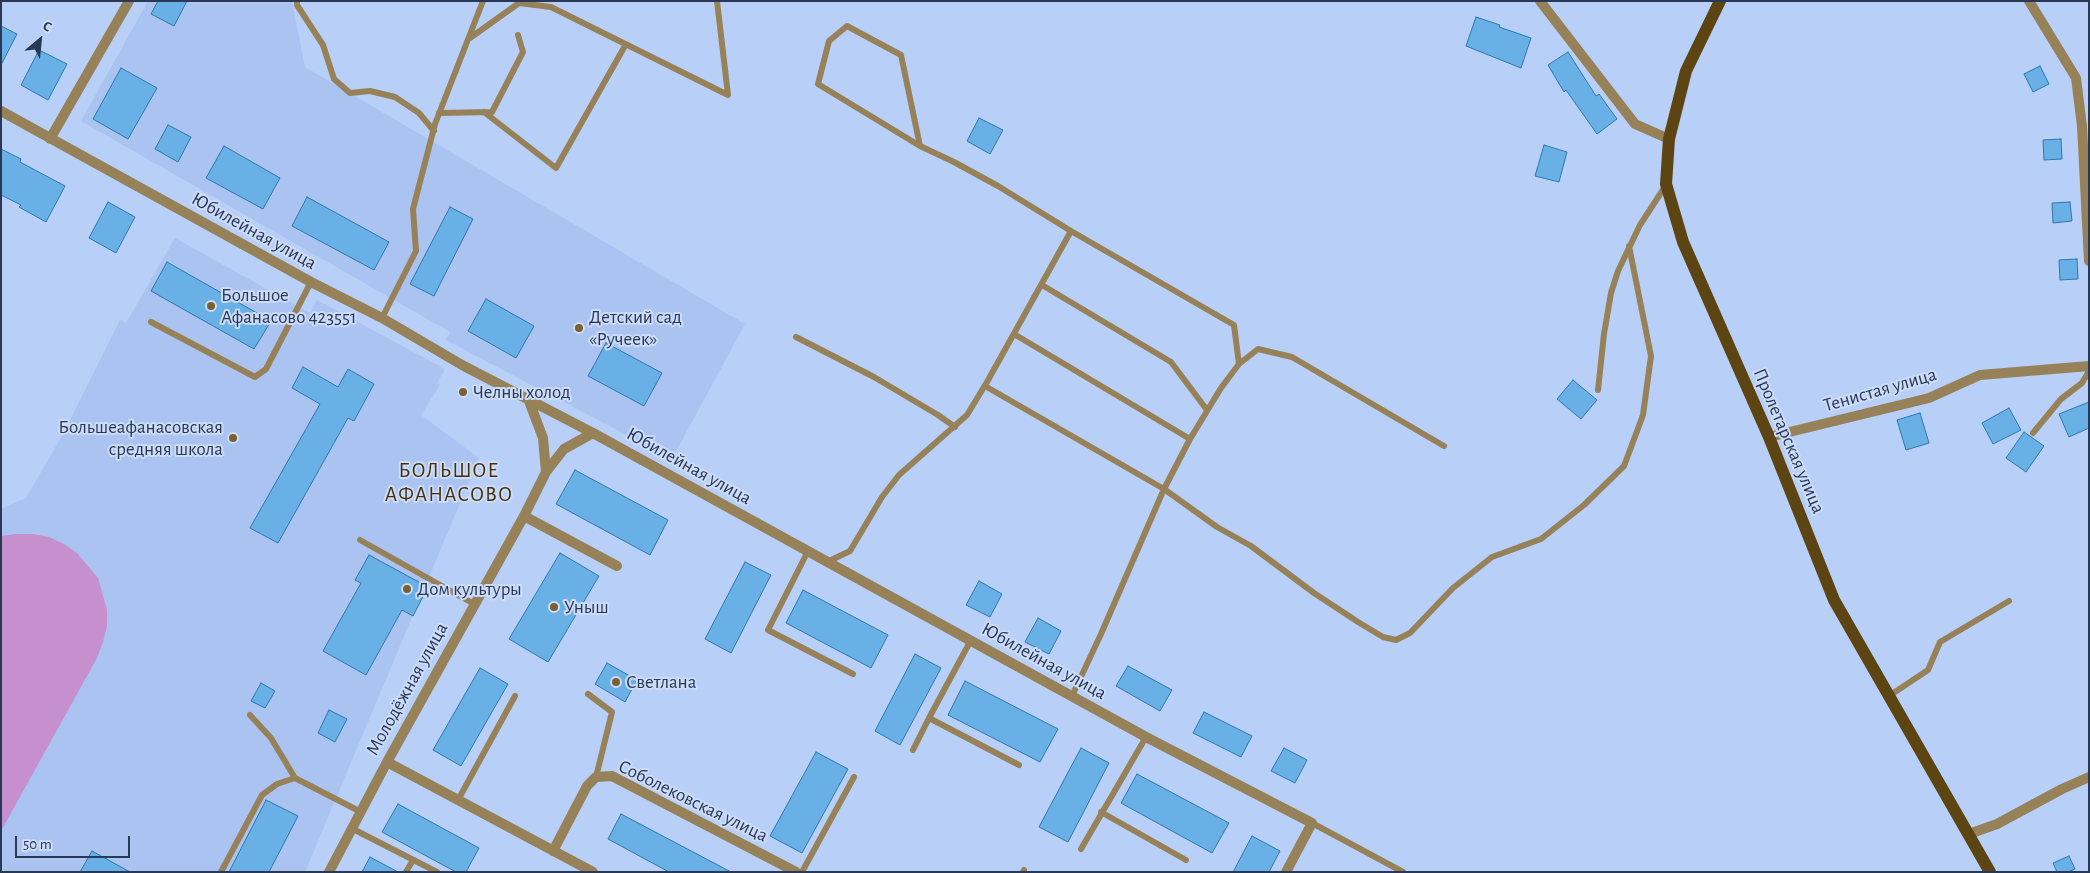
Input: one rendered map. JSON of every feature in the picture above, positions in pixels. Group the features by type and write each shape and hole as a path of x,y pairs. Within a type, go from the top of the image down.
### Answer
{"main road":[{"name":"Пролетарская улица","path":"1720,1 1686,70 1668,139 1666,184 1683,242 1769,437 1834,600 1990,872"}],"street":[{"path":"50,139 129,1"},
{"path":"1540,1 1635,124 1668,139"},
{"path":"2029,1 2076,78 2082,126 2089,262"},
{"name":"Юбилейная улица","path":"1,111 310,282 382,318 462,365 593,433 1146,737 1312,823"},
{"name":"Тенистая улица","path":"1769,437 1929,398 1980,375 2089,366"},
{"path":"529,400 543,438 546,472"},
{"name":"Молодёжная улица","path":"329,872 387,762 524,516 546,472 564,449 593,433"},
{"path":"524,516 617,566"},
{"path":"387,762 593,872"},
{"name":"Соболековская улица","path":"553,850 587,786 596,777 612,776 796,872"},
{"path":"1969,834 1997,824 2089,777"},
{"path":"1286,872 1312,823"}],"lane":[{"path":"297,1 297,5 323,45 334,79 350,92 370,91 395,97 420,113 434,131"},
{"path":"382,318 416,250 414,209 434,131 439,113 483,1"},
{"path":"470,38 519,3 551,7 728,94 717,1"},
{"path":"920,146 902,54 847,26 829,42 818,84 920,146 989,182 1234,325 1239,364"},
{"path":"439,113 492,112 523,52 518,35"},
{"path":"484,112 556,168 626,44"},
{"path":"1598,390 1604,334 1611,293 1618,271 1629,246 1656,197 1666,184"},
{"path":"827,562 850,551 882,496 898,475 967,415 1071,231"},
{"path":"985,386 1164,489 1218,527 1252,546 1314,593 1383,637 1396,640 1410,633 1453,588 1492,557 1541,539 1584,506 1624,466 1643,416 1651,356 1629,246"},
{"path":"151,322 255,377 266,369 310,282"},
{"path":"1042,285 1171,362 1207,410"},
{"path":"1014,334 1190,439"},
{"path":"796,337 874,377 955,427"},
{"path":"1072,696 1102,634 1164,489 1190,439 1221,388 1239,364 1258,349 1292,357 1444,446"},
{"path":"2033,433 2061,400 2082,383 2089,371"},
{"path":"360,540 474,604"},
{"path":"808,551 768,630 853,674"},
{"path":"1889,696 1928,670 1940,642 2009,601"},
{"path":"912,750 971,640"},
{"path":"588,694 612,712 596,777"},
{"path":"458,800 515,696"},
{"path":"250,715 271,738 295,778 361,812"},
{"path":"929,718 1018,765"},
{"path":"1081,849 1146,737"},
{"path":"802,872 854,777"},
{"path":"221,872 262,794 277,784 295,778"},
{"path":"1101,812 1186,860"},
{"path":"1312,823 1403,872"},
{"path":"353,829 437,872"},
{"path":"406,872 413,860"}],"shaded area":[{"path":"148,1 292,1 305,67 745,324 672,459 446,340 450,332 81,121"},
{"path":"175,238 310,313 317,300 445,369 437,383 440,385 421,415 479,458 305,872 1,872 1,509 26,498 63,434 120,320 126,323"},
{"path":"33,534 49,537 77,553 98,578 107,610 107,626 97,658 1,831 1,536"}],"building":[{"path":"158,1 187,1 174,26 151,14"},
{"path":"1476,17 1531,38 1521,68 1466,46"},
{"path":"1,26 17,34 1,65"},
{"path":"39,50 67,64 48,100 21,85"},
{"path":"1568,52 1596,96 1599,94 1617,119 1597,134 1566,90 1564,92 1548,65"},
{"path":"2040,66 2049,84 2033,92 2024,74"},
{"path":"121,68 157,88 128,139 93,119"},
{"path":"979,118 1003,130 990,154 967,141"},
{"path":"168,125 191,137 178,162 155,149"},
{"path":"2061,139 2062,159 2044,160 2043,140"},
{"path":"1544,145 1567,152 1559,182 1535,176"},
{"path":"224,146 280,178 263,209 206,178"},
{"path":"1,149 21,159 20,162 65,186 46,222 19,207 21,205 1,195"},
{"path":"307,197 389,242 374,270 292,226"},
{"path":"108,202 135,217 116,253 89,238"},
{"path":"2070,202 2072,221 2053,223 2052,203"},
{"path":"450,207 473,219 434,296 410,284"},
{"path":"2077,259 2078,279 2060,280 2059,260"},
{"name":"Большое Афанасово 423551","path":"167,262 271,321 254,349 151,291"},
{"path":"486,299 534,326 516,358 468,331"},
{"path":"606,343 662,373 644,406 588,376"},
{"path":"303,367 338,387 348,369 374,384 354,421 348,418 278,543 250,528 320,404 292,388"},
{"path":"1573,380 1597,400 1581,419 1557,399"},
{"path":"2089,402 2089,428 2069,437 2059,414"},
{"path":"2009,408 2021,430 1993,444 1982,423"},
{"path":"1920,413 1929,443 1906,450 1897,420"},
{"path":"2024,432 2044,446 2026,472 2006,458"},
{"path":"575,470 668,520 650,555 556,504"},
{"name":"Уныш","path":"560,553 599,576 548,662 509,639"},
{"path":"369,555 428,587 413,616 402,610 366,675 323,651 361,583 355,580"},
{"path":"745,562 771,575 731,653 705,639"},
{"path":"979,581 1002,594 990,617 966,605"},
{"path":"803,590 888,635 871,668 786,623"},
{"path":"1038,618 1061,631 1049,654 1025,642"},
{"path":"915,654 941,668 900,745 875,731"},
{"name":"Светлана","path":"607,663 637,680 625,702 595,684"},
{"path":"1128,666 1172,690 1160,711 1116,686"},
{"path":"480,668 508,684 461,766 433,750"},
{"path":"965,681 1058,729 1040,762 948,715"},
{"path":"261,683 275,691 265,708 251,701"},
{"path":"329,710 347,719 335,742 318,733"},
{"path":"1204,712 1252,736 1241,757 1193,733"},
{"path":"1081,748 1109,763 1068,842 1039,827"},
{"path":"1284,748 1307,760 1295,783 1271,771"},
{"path":"816,752 848,769 802,853 770,836"},
{"path":"1137,774 1229,823 1212,853 1121,803"},
{"path":"266,800 298,816 269,872 229,872"},
{"path":"398,804 479,848 466,872 456,872 382,832"},
{"path":"621,814 731,872 669,872 608,839"},
{"path":"1252,836 1280,851 1269,872 1233,872"},
{"path":"92,851 130,872 80,872"},
{"path":"2069,856 2075,869 2068,872 2057,872 2053,863"},
{"path":"370,857 398,872 362,872"}],"place":[{"name":"Большое Афанасово 423551","path":"211,306"},
{"name":"Детский сад «Ручеек»","path":"579,328"},
{"name":"Челны холод","path":"463,392"},
{"name":"Большеафанасовская средняя школа","path":"233,438"},
{"name":"Дом культуры","path":"407,589"},
{"name":"Уныш","path":"554,607"},
{"name":"Светлана","path":"616,682"}],"district":[{"name":"БОЛЬШОЕ АФАНАСОВО","path":"449,483"}]}
